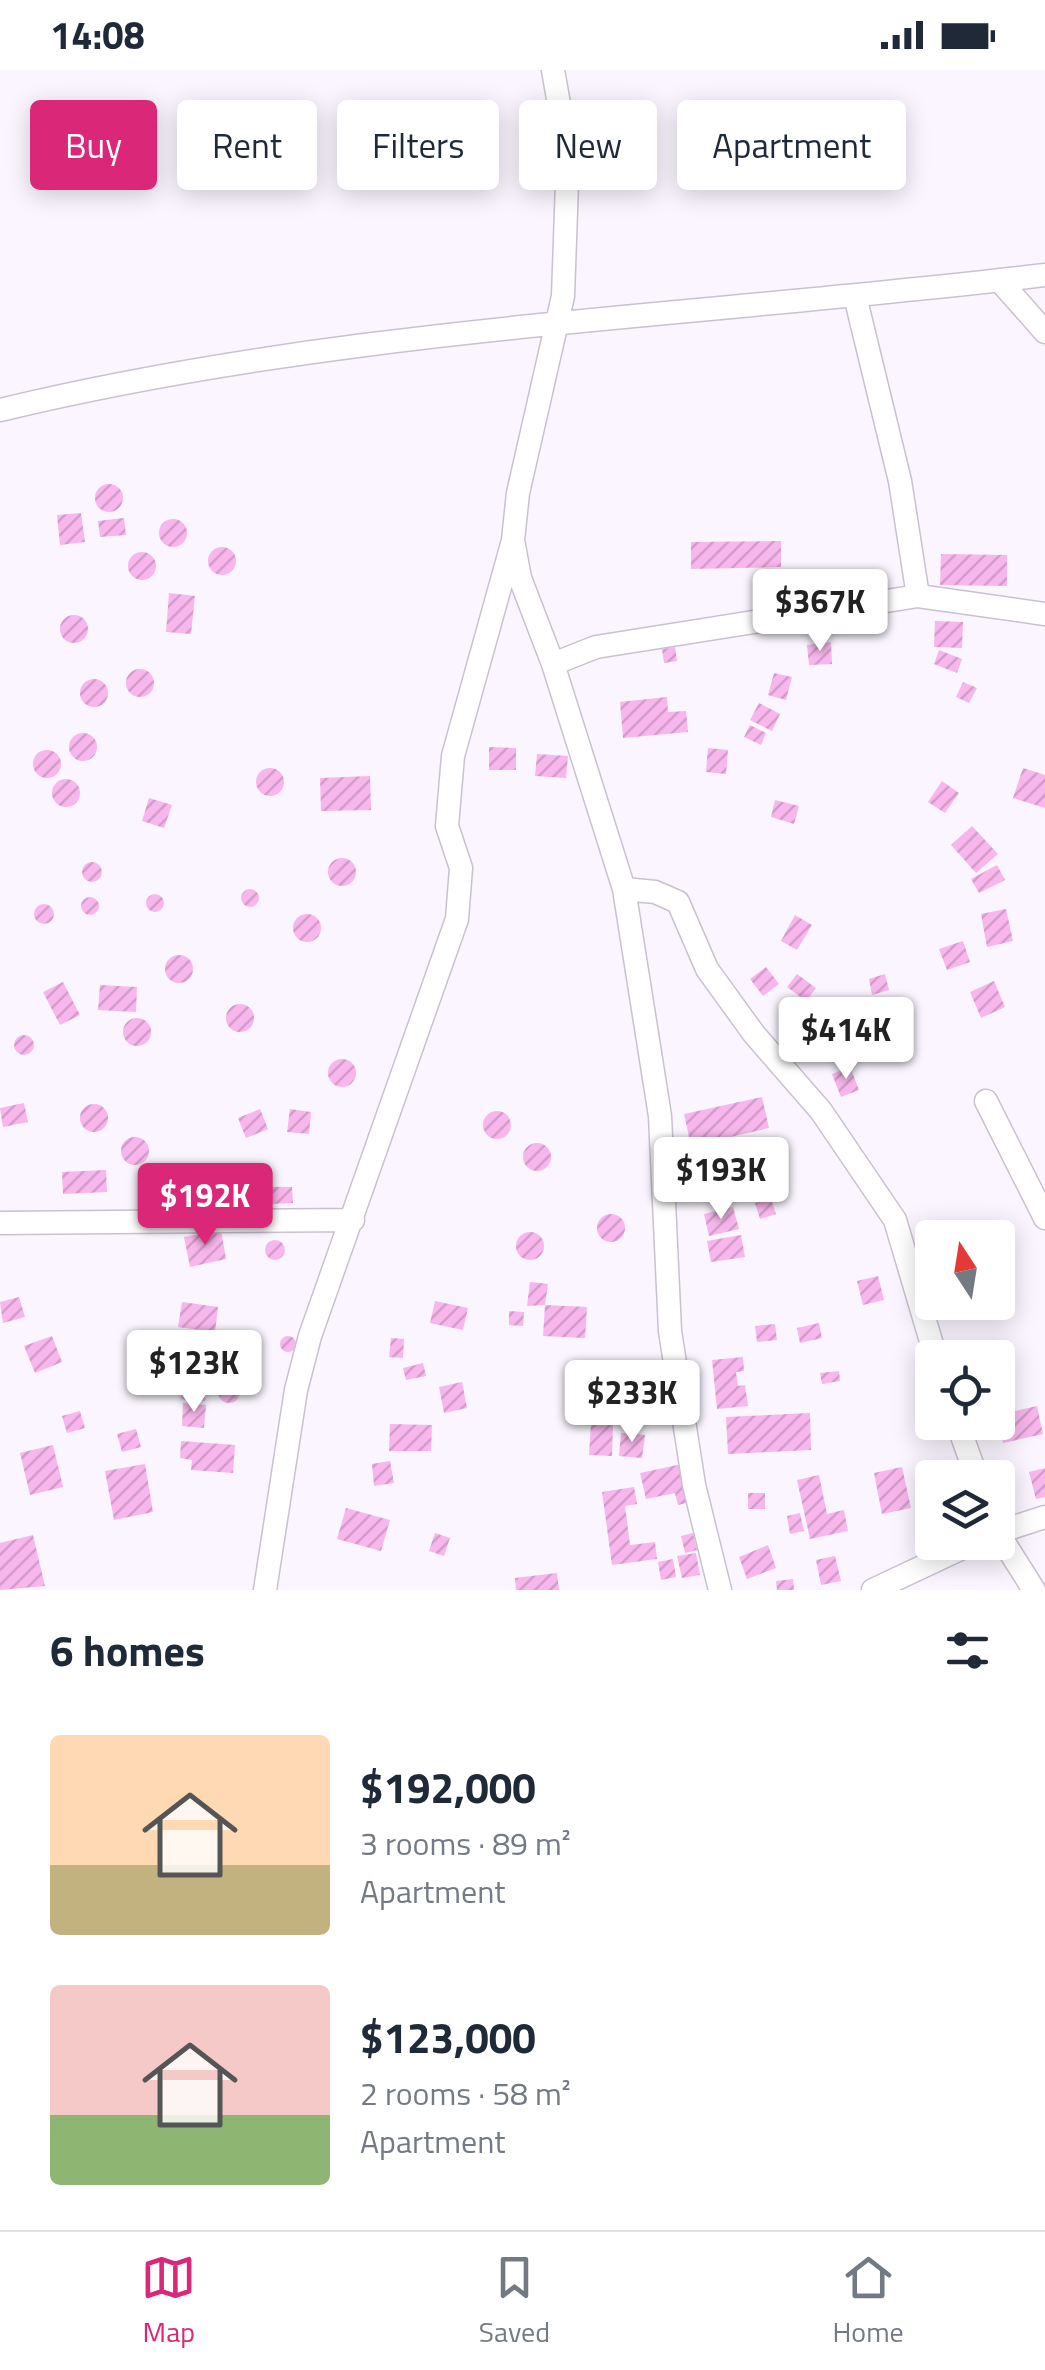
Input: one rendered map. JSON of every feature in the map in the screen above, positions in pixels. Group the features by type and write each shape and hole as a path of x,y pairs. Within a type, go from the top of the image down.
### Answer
{"street":[{"path":"265,1590 296,1390 310,1336 457,919 460,868 446,826 453,756 513,540 518,493 553,326 563,296 568,155 553,70"},
{"path":"0,410 158,375 316,349 1045,275"},
{"path":"999,280 1045,332"},
{"path":"855,296 900,481 918,596"},
{"path":"513,540 520,578 553,664 624,889 660,1116 670,1331 694,1485 720,1590"},
{"path":"553,664 596,647 918,596 1045,614"},
{"path":"624,889 655,892 678,902 707,969 864,1171 895,1220 931,1340"},
{"path":"986,1100 1045,1218"},
{"path":"0,1223 353,1220"},
{"path":"1015,1527 1045,1517"},
{"path":"1015,1559 1034,1590"},
{"path":"873,1590 937,1560"}],"building":[{"path":"109,484 119,488 123,498 119,508 109,512 99,508 95,498 99,488"},
{"path":"81,513 85,542 60,545 57,515"},
{"path":"124,518 126,535 100,537 98,521"},
{"path":"173,519 183,523 187,533 183,543 173,547 163,543 159,533 163,523"},
{"path":"781,541 781,567 691,569 691,542"},
{"path":"222,547 232,551 236,561 232,571 222,575 212,571 208,561 212,551"},
{"path":"142,552 152,556 156,566 152,576 142,580 132,576 128,566 132,556"},
{"path":"941,554 1007,555 1007,586 940,585"},
{"path":"169,593 195,596 191,634 166,632"},
{"path":"74,615 84,619 88,629 84,639 74,643 64,639 60,629 64,619"},
{"path":"935,621 963,622 962,648 934,647"},
{"path":"831,642 832,664 809,665 807,645"},
{"path":"675,647 677,661 664,663 662,649"},
{"path":"939,650 962,659 957,673 934,664"},
{"path":"140,669 150,673 154,683 150,693 140,697 130,693 126,683 130,673"},
{"path":"774,673 792,677 786,700 768,695"},
{"path":"94,679 104,683 108,693 104,703 94,707 84,703 80,693 84,683"},
{"path":"963,682 977,688 969,703 956,697"},
{"path":"667,697 668,712 686,711 688,732 623,738 620,702"},
{"path":"759,703 780,714 772,731 750,720"},
{"path":"750,725 766,733 761,745 744,737"},
{"path":"83,733 93,737 97,747 93,757 83,761 73,757 69,747 73,737"},
{"path":"489,747 516,748 516,770 489,770"},
{"path":"708,748 728,750 726,774 706,772"},
{"path":"47,750 57,754 61,764 57,774 47,778 37,774 33,764 37,754"},
{"path":"537,754 568,756 566,778 535,776"},
{"path":"270,768 280,772 284,782 280,792 270,796 260,792 256,782 260,772"},
{"path":"1023,768 1045,775 1045,808 1013,798"},
{"path":"370,776 371,810 321,811 320,778"},
{"path":"66,779 76,783 80,793 76,803 66,807 56,803 52,793 56,783"},
{"path":"942,781 959,793 945,813 928,802"},
{"path":"149,798 172,805 164,828 142,821"},
{"path":"775,800 799,806 794,824 771,817"},
{"path":"972,826 998,854 976,873 951,845"},
{"path":"342,858 352,862 356,872 352,882 342,886 332,882 328,872 332,862"},
{"path":"92,862 102,872 92,882 82,872"},
{"path":"997,865 1005,880 979,893 971,879"},
{"path":"250,889 259,898 250,907 241,898"},
{"path":"155,894 162,896 162,910 155,912 148,910 146,903 148,896"},
{"path":"90,897 99,906 90,915 81,906"},
{"path":"44,904 54,914 44,924 34,914"},
{"path":"1006,909 1013,941 987,947 981,914"},
{"path":"307,914 317,918 321,928 317,938 307,942 297,938 293,928 297,918"},
{"path":"795,915 812,925 797,950 781,941"},
{"path":"963,941 970,962 947,970 939,949"},
{"path":"179,955 189,959 193,969 189,979 179,983 169,979 165,969 169,959"},
{"path":"766,967 779,984 763,996 750,979"},
{"path":"797,974 816,988 806,1001 787,987"},
{"path":"885,974 889,990 872,995 869,979"},
{"path":"994,981 1005,1007 981,1018 970,992"},
{"path":"63,982 80,1015 60,1025 43,992"},
{"path":"100,985 137,987 136,1012 98,1010"},
{"path":"240,1004 250,1008 254,1018 250,1028 240,1032 230,1028 226,1018 230,1008"},
{"path":"866,1009 867,1029 848,1030 847,1010"},
{"path":"137,1018 147,1022 151,1032 147,1042 137,1046 127,1042 123,1032 127,1022"},
{"path":"24,1035 34,1045 24,1055 14,1045"},
{"path":"342,1059 352,1063 356,1073 352,1083 342,1087 332,1083 328,1073 332,1063"},
{"path":"850,1067 859,1090 841,1097 832,1074"},
{"path":"762,1097 769,1128 691,1146 684,1114"},
{"path":"24,1103 28,1122 3,1127 0,1108"},
{"path":"94,1104 104,1108 108,1118 104,1128 94,1132 84,1128 80,1118 84,1108"},
{"path":"260,1109 268,1129 246,1138 238,1118"},
{"path":"290,1109 311,1112 309,1134 287,1132"},
{"path":"497,1111 507,1115 511,1125 507,1135 497,1139 487,1135 483,1125 487,1115"},
{"path":"135,1137 145,1141 149,1151 145,1161 135,1165 125,1161 121,1151 125,1141"},
{"path":"537,1143 547,1147 551,1157 547,1167 537,1171 527,1167 523,1157 527,1147"},
{"path":"106,1170 107,1192 63,1194 62,1172"},
{"path":"270,1187 292,1187 293,1203 270,1204"},
{"path":"771,1199 776,1214 760,1219 755,1203"},
{"path":"733,1207 739,1229 709,1236 704,1214"},
{"path":"611,1214 621,1218 625,1228 621,1238 611,1242 601,1238 597,1228 601,1218"},
{"path":"221,1230 226,1259 190,1267 184,1237"},
{"path":"530,1232 540,1236 544,1246 540,1256 530,1260 520,1256 516,1246 520,1236"},
{"path":"741,1235 745,1257 711,1262 707,1241"},
{"path":"275,1240 285,1250 275,1260 265,1250"},
{"path":"878,1276 884,1300 863,1305 857,1281"},
{"path":"530,1282 548,1284 545,1305 527,1306"},
{"path":"19,1297 25,1317 3,1323 0,1302"},
{"path":"435,1301 468,1308 463,1330 430,1323"},
{"path":"182,1302 218,1307 215,1332 178,1327"},
{"path":"545,1305 587,1307 585,1338 543,1336"},
{"path":"509,1311 524,1312 523,1326 509,1325"},
{"path":"819,1323 822,1338 800,1343 797,1328"},
{"path":"775,1324 777,1340 757,1342 755,1326"},
{"path":"205,1333 206,1361 177,1362 176,1335"},
{"path":"52,1336 62,1362 35,1373 24,1346"},
{"path":"288,1336 296,1344 288,1352 280,1344"},
{"path":"391,1338 404,1339 403,1358 389,1357"},
{"path":"743,1357 744,1371 736,1372 738,1386 745,1385 748,1406 717,1409 712,1360"},
{"path":"423,1363 426,1376 406,1380 403,1368"},
{"path":"839,1371 840,1381 822,1384 820,1373"},
{"path":"182,1380 206,1382 205,1401 181,1399"},
{"path":"229,1381 237,1384 237,1400 229,1403 221,1400 218,1392 221,1384"},
{"path":"462,1382 467,1408 444,1413 439,1387"},
{"path":"183,1403 206,1405 204,1428 182,1426"},
{"path":"1037,1406 1043,1434 1003,1443 1002,1440 1015,1440 1015,1411"},
{"path":"80,1411 85,1428 67,1433 62,1416"},
{"path":"810,1413 811,1450 728,1454 726,1417"},
{"path":"390,1424 432,1425 431,1451 389,1451"},
{"path":"591,1424 613,1425 612,1456 589,1455"},
{"path":"136,1429 141,1447 122,1452 117,1434"},
{"path":"621,1433 645,1435 642,1458 619,1456"},
{"path":"181,1441 235,1445 233,1473 191,1470 192,1460 180,1458"},
{"path":"53,1445 63,1487 30,1495 20,1453"},
{"path":"390,1461 394,1483 374,1486 372,1464"},
{"path":"145,1464 153,1512 114,1520 105,1471"},
{"path":"682,1464 691,1502 678,1505 675,1493 646,1499 640,1473"},
{"path":"902,1467 911,1508 882,1514 874,1473"},
{"path":"1045,1468 1045,1497 1036,1499 1029,1472"},
{"path":"819,1475 827,1514 844,1510 848,1531 810,1539 797,1480"},
{"path":"634,1487 637,1504 625,1506 630,1545 655,1542 657,1559 612,1565 602,1492"},
{"path":"748,1493 765,1493 765,1509 748,1509"},
{"path":"346,1508 390,1520 381,1551 337,1539"},
{"path":"800,1513 804,1531 790,1534 787,1516"},
{"path":"435,1533 450,1538 444,1556 429,1551"},
{"path":"693,1533 697,1550 685,1553 681,1536"},
{"path":"33,1535 45,1586 0,1590 0,1543"},
{"path":"768,1545 776,1568 747,1579 739,1557"},
{"path":"696,1553 700,1575 682,1578 677,1556"},
{"path":"835,1556 841,1581 821,1585 816,1560"},
{"path":"673,1559 676,1577 661,1580 658,1562"},
{"path":"557,1573 559,1590 516,1590 515,1578"},
{"path":"793,1579 794,1590 777,1590 776,1581"}]}
